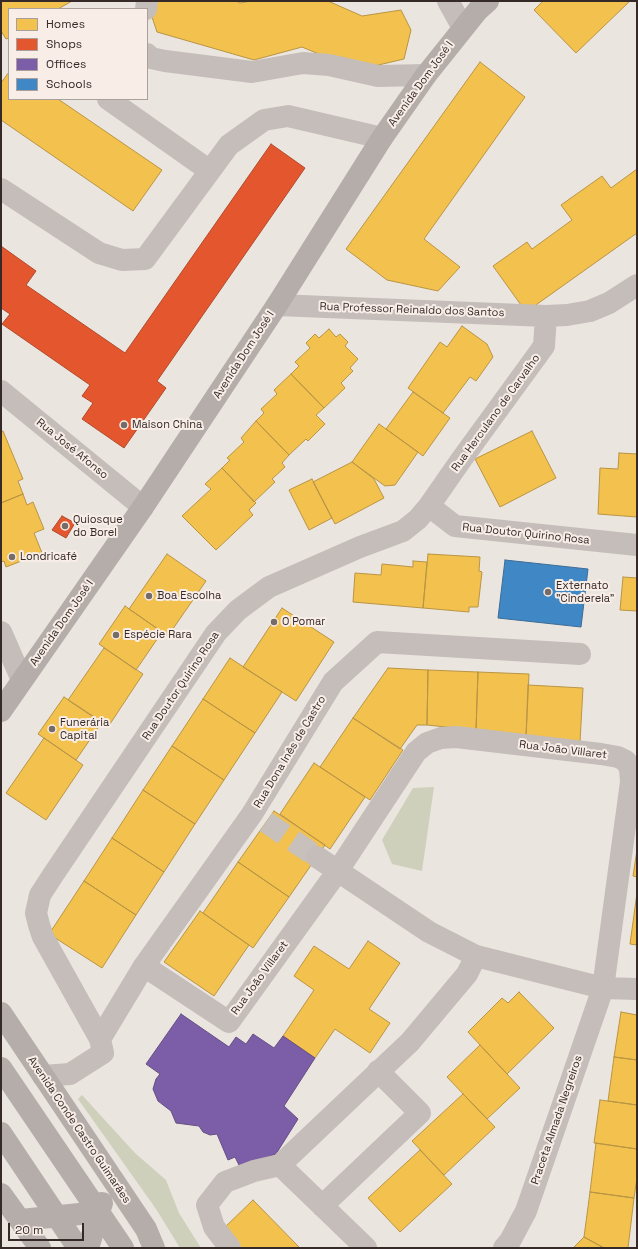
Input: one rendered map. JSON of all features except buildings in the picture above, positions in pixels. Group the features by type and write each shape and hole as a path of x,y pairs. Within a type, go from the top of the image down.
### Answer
{"main road":[{"name":"Avenida Dom José I","path":"1,711 143,507 277,304 382,138 426,75 478,10 488,1"},
{"name":"Avenida Conde Castro Guimarães","path":"1,1013 146,1229 154,1248"},
{"path":"1,1068 123,1248"},
{"path":"1,1133 78,1248"},
{"path":"88,1248 111,1178"},
{"path":"1,1194 40,1248"},
{"path":"21,1220 99,1212"}],"street":[{"path":"448,1 464,28"},
{"path":"148,55 151,58 165,61 252,72 303,64 329,65 378,76 426,75"},
{"path":"109,100 210,171"},
{"path":"1,189 99,253 122,260 146,259 229,145 264,120 288,116 382,138"},
{"path":"546,316 567,315 590,311 610,303 637,285"},
{"name":"Rua Professor Reinaldo dos Santos","path":"277,304 546,316"},
{"name":"Rua Herculano de Carvalho","path":"429,506 544,346 546,316"},
{"name":"Rua José Afonso","path":"1,391 143,507"},
{"name":"Rua Doutor Quirino Rosa","path":"100,1039 43,937 36,913 40,895 216,633 238,610 269,587 360,547 402,531 418,519 429,506 455,526 637,545"},
{"path":"1,632 22,680"},
{"name":"Rua Dona Inês de Castro","path":"100,1039 144,966 259,818 333,682 377,642 580,654"},
{"name":"Rua João Villaret","path":"144,966 229,1022 337,872 416,752 427,743 441,738 456,737 618,757 626,761 630,769 631,782 603,988"},
{"path":"317,857 337,872 429,932 476,956 603,988 637,989"},
{"path":"230,1248 214,1227 207,1205 225,1182 254,1171 280,1165 410,1042 463,980 476,956"},
{"name":"Praceta Almada Negreiros","path":"504,1248 510,1241 526,1211 603,988"},
{"path":"43,1076 70,1074 104,1053 100,1039"},
{"path":"322,1206 420,1113 378,1071"},
{"path":"280,1165 366,1248"}],"green space":[{"path":"434,787 422,871 392,864 382,840 413,788"},
{"path":"82,1095 135,1153 166,1180 179,1213 201,1248 180,1248 156,1209 78,1099"}],"tunnel":[{"path":"266,822 317,857"}],"place":[{"name":"Maison China","path":"124,425"},
{"name":"Quiosque do Borel","path":"65,526"},
{"name":"Londricafé","path":"12,557"},
{"name":"Externato \"Cinderela\"","path":"548,592"},
{"name":"Boa Escolha","path":"149,596"},
{"name":"O Pomar","path":"274,622"},
{"name":"Espécie Rara","path":"116,635"},
{"name":"Funerária Capital","path":"52,729"}]}
